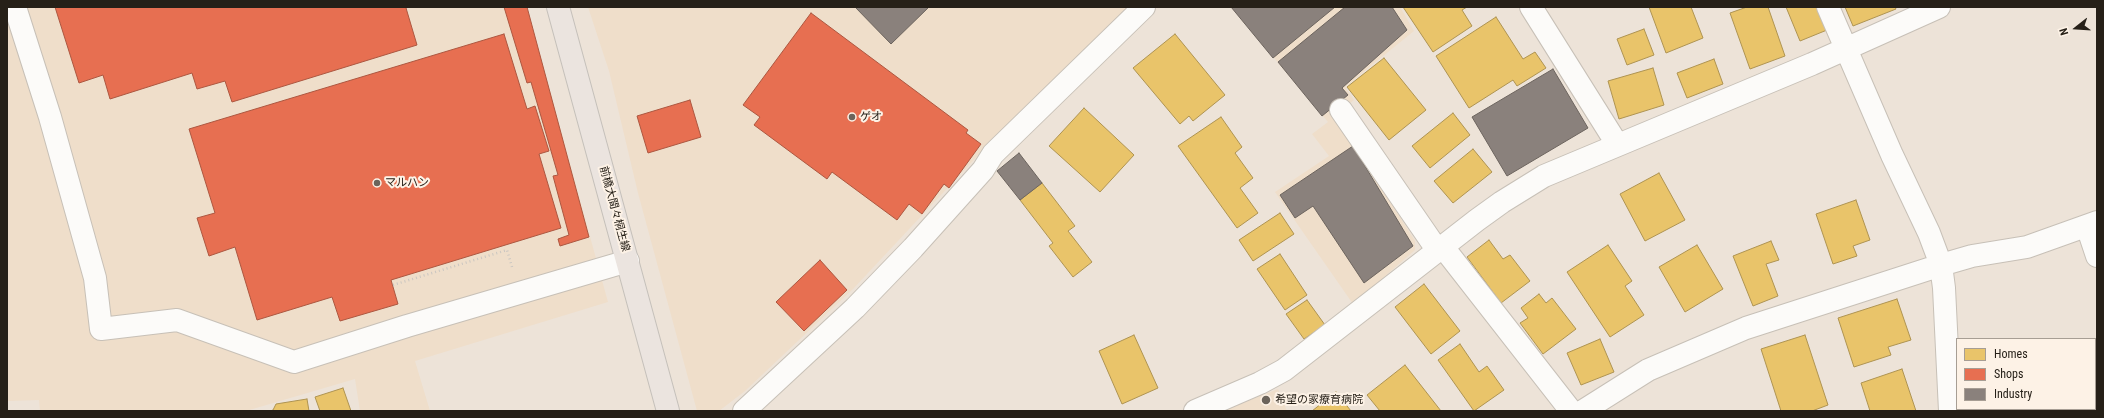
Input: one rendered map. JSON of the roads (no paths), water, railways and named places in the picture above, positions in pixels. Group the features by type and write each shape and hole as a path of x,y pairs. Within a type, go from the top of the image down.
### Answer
{"main road":[{"name":"前橋大間々桐生線","path":"558,7 668,411"}],"street":[{"path":"15,7 50,117 95,278 101,329 177,320 294,362 628,261"},
{"path":"744,411 855,308 914,248 983,170 993,154 1144,7"},
{"path":"1531,7 1617,144"},
{"path":"1828,7 1892,155 1929,233 1941,265 1944,288 1950,411"},
{"path":"1195,411 1260,383 1284,370 1440,249 1523,188 1563,167 1812,64 1937,8"},
{"path":"1341,110 1440,249 1571,411"},
{"path":"1583,411 1648,370 1687,352 1746,328 1941,265 1972,256 2027,247 2092,224 2097,256"}],"place":[{"name":"ゲオ","path":"852,117"},
{"name":"マルハン","path":"377,183"},
{"name":"希望の家療育病院","path":"1266,400"}]}
